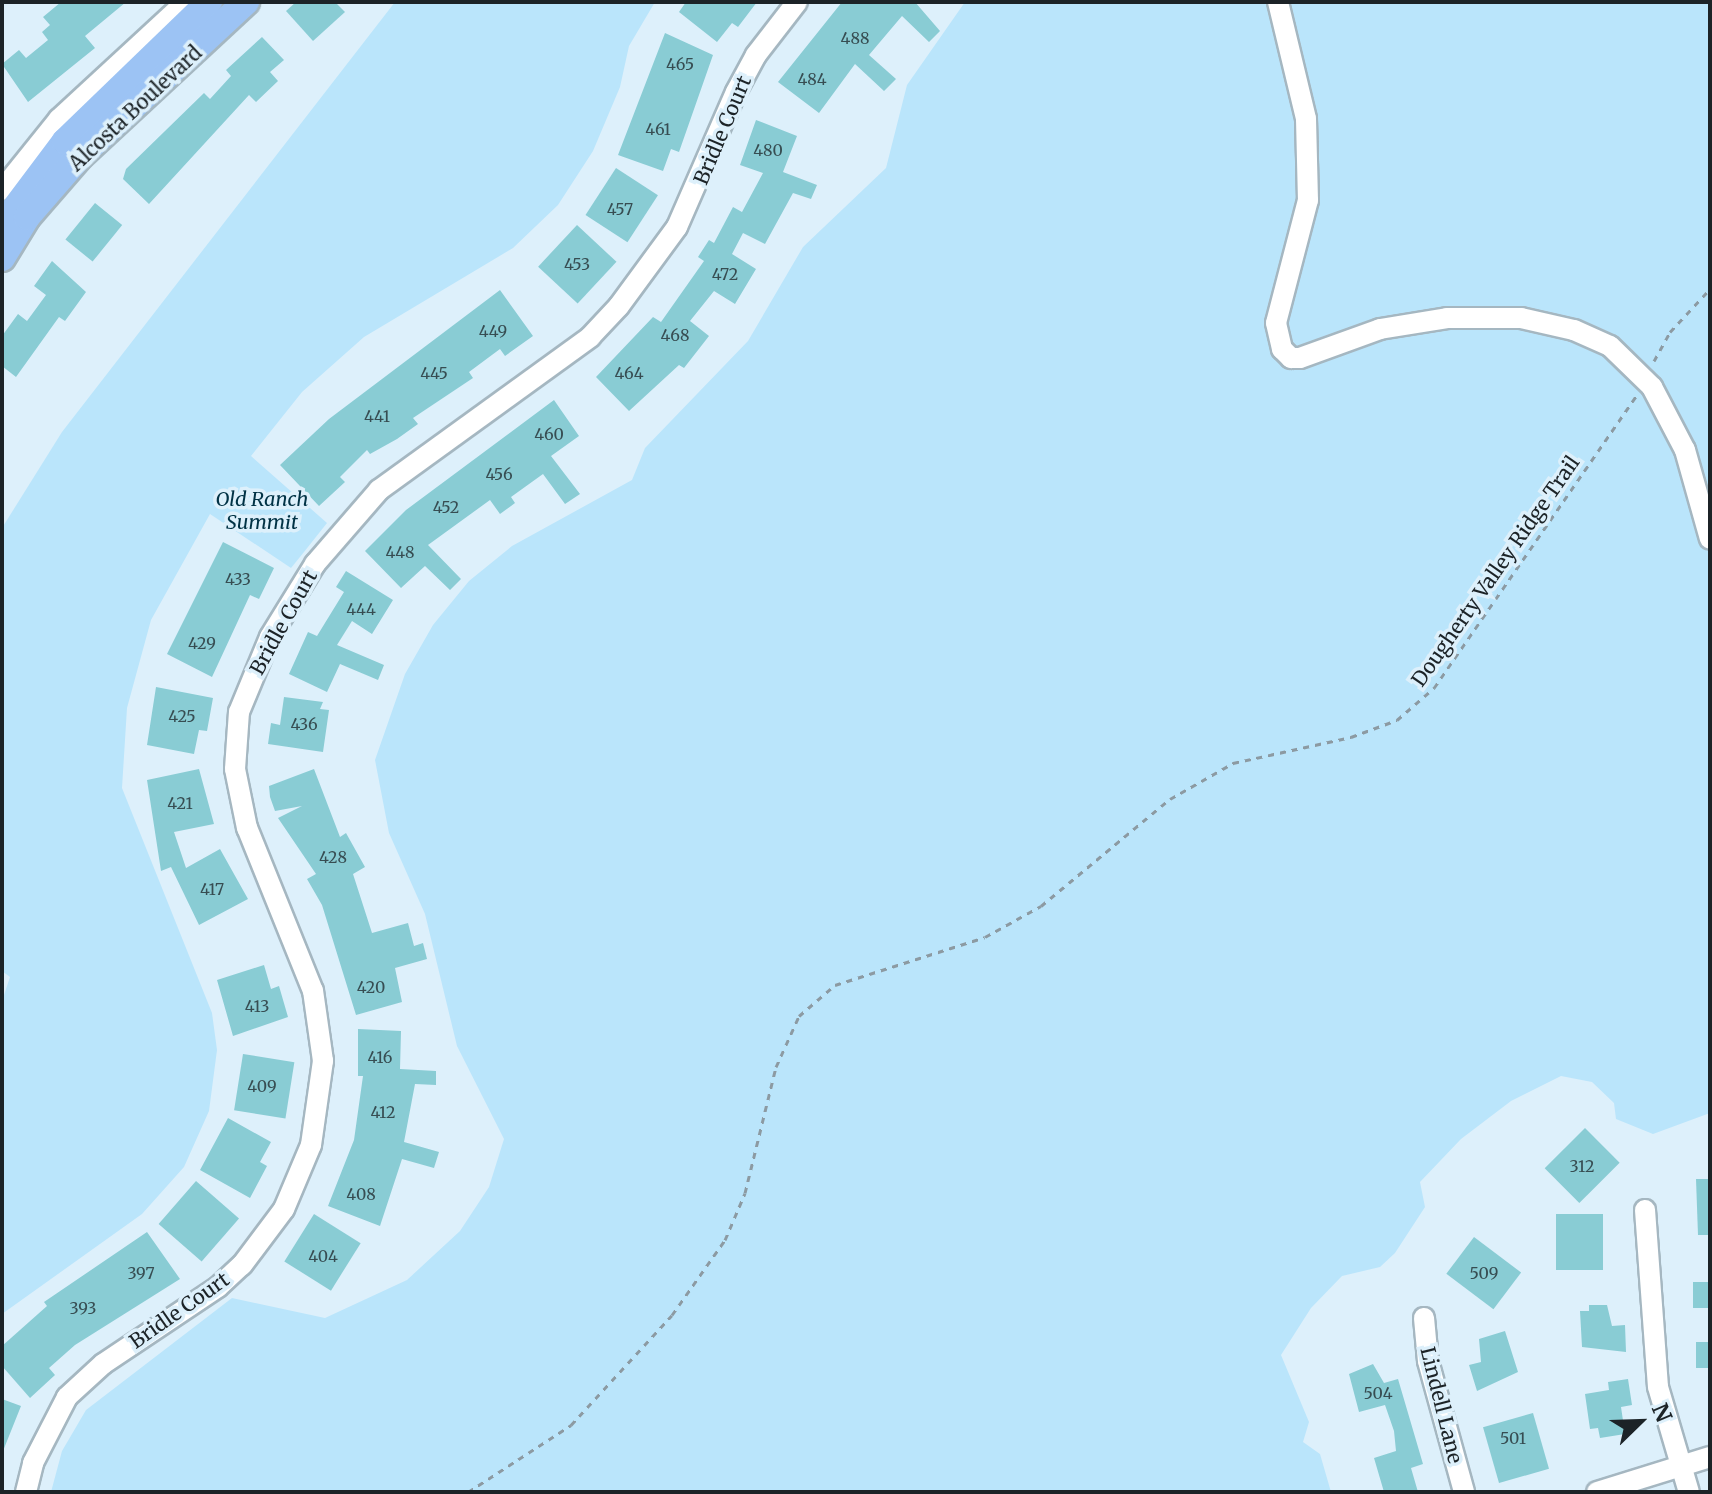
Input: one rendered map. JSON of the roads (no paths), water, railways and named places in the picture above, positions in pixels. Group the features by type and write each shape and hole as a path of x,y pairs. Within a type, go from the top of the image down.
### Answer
{"main road":[{"name":"Alcosta Boulevard","path":"2,225 65,141 209,2"},
{"name":"Alcosta Boulevard","path":"2,258 27,217 79,157 235,6"}],"street":[{"name":"Alcosta Boulevard","path":"2,190 59,119 186,2"},
{"name":"Bridle Court","path":"26,1492 33,1463 67,1397 103,1364 218,1287 242,1265 284,1209 311,1145 323,1061 313,991 247,828 235,769 239,712 270,637 315,564 379,490 590,337 619,306 677,227 736,92 756,55 797,2"},
{"path":"1278,2 1306,119 1308,200 1276,323 1282,349 1291,358 1300,358 1401,324 1521,318 1574,330 1610,346 1645,377 1685,450 1710,539"},
{"path":"1645,1210 1658,1387 1689,1492"},
{"name":"Lindell Lane","path":"1424,1318 1428,1361 1464,1492"},
{"path":"1597,1492 1710,1457"}],"park label":[{"name":"Old Ranch Summit","path":"262,510"}]}
